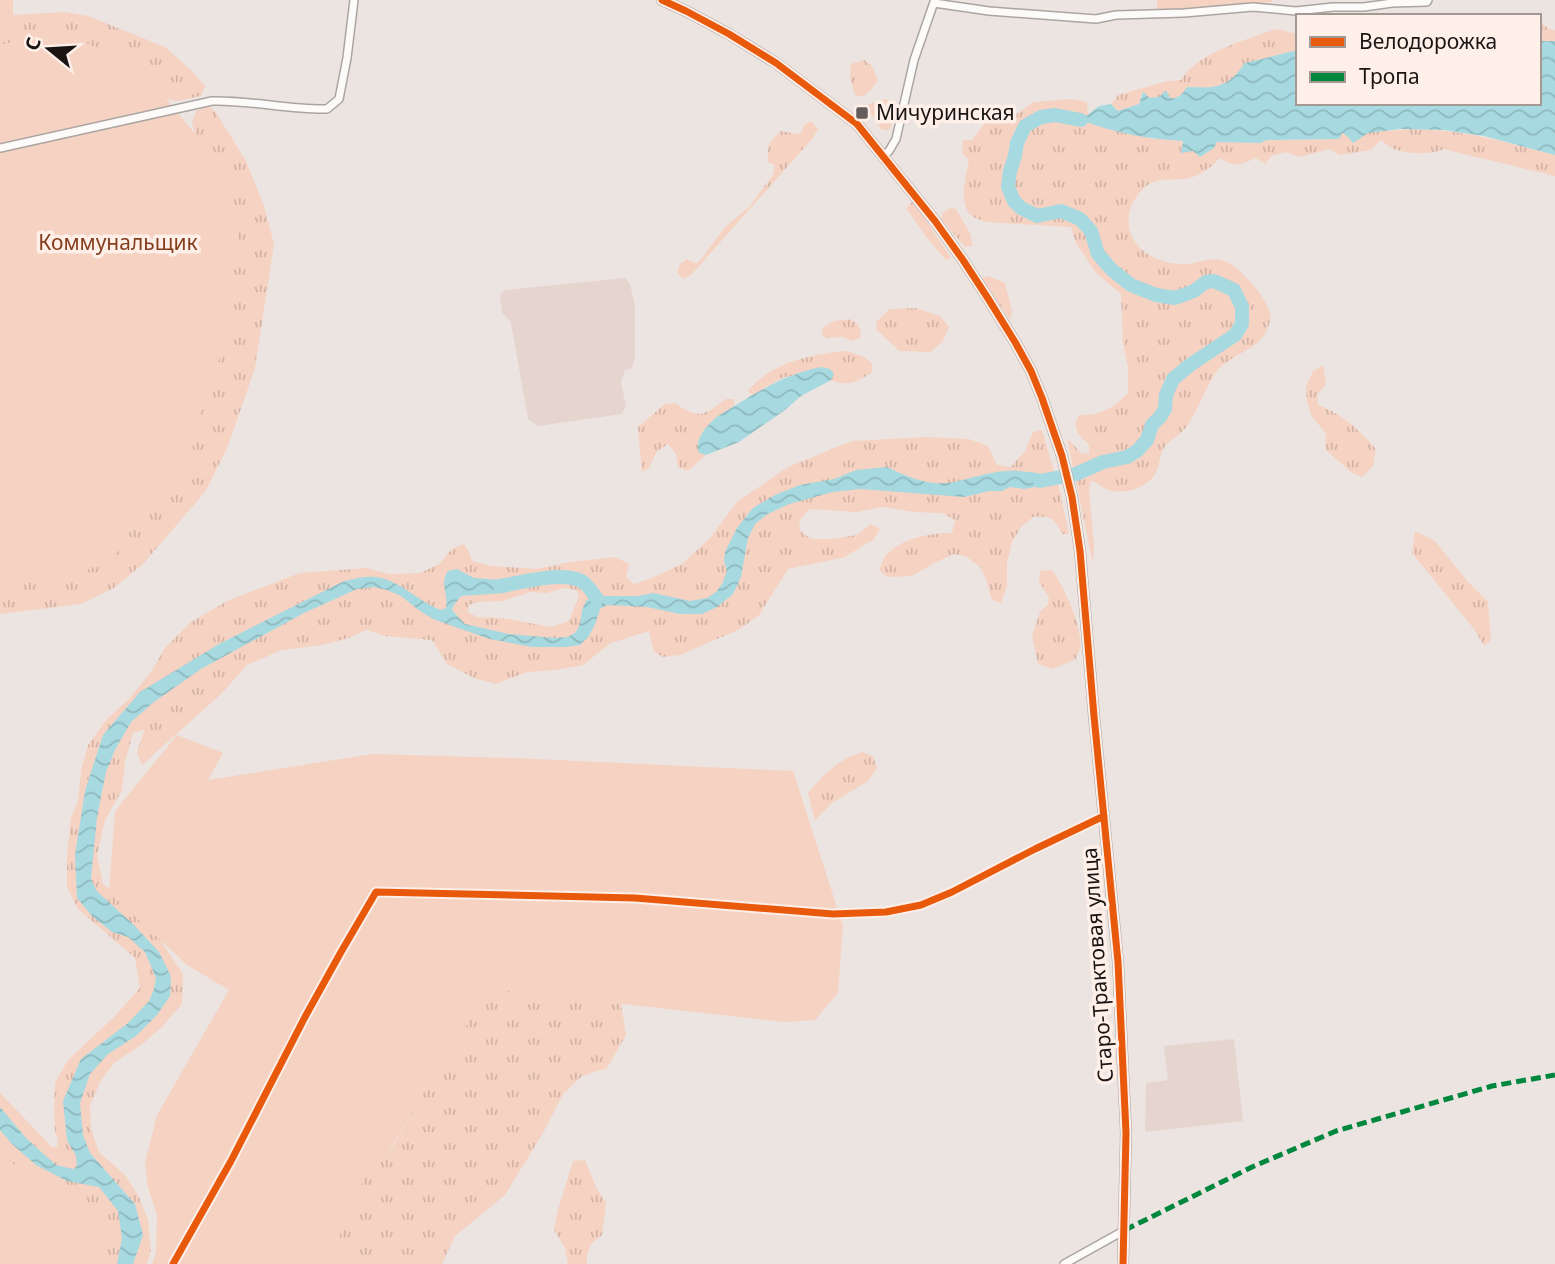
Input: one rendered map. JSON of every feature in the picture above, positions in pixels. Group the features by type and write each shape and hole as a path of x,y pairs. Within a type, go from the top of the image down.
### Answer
{"street":[{"path":"0,148 212,102 327,109 339,99 354,0"},
{"name":"Старо-Трактовая улица","path":"662,0 729,34 776,63 857,124 935,221 989,300 1031,371 1062,456 1072,497 1080,551 1118,962 1126,1133 1123,1264"},
{"path":"883,156 896,139 914,60 934,2 989,11 1096,19 1116,15 1172,14 1253,7 1296,11 1427,1"},
{"path":"173,1264 231,1161 305,1017 376,892 635,898 833,914 886,912 921,905 952,892 1104,817"},
{"path":"1064,1264 1125,1230"}],"shaded area":[{"path":"625,278 630,284 635,305 635,357 632,368 625,370 621,382 626,406 622,414 538,426 528,419 511,323 502,312 500,295 505,290"},
{"path":"1234,1039 1243,1121 1145,1132 1146,1083 1168,1080 1164,1046"}],"green space":[{"path":"0,0 13,0 13,15 0,19"},
{"path":"1157,0 1272,0 1272,2 1157,11"},
{"path":"65,12 88,16 165,47 205,86 201,96 178,101 166,99 157,83 141,70 76,39 37,37 0,45 0,19 13,15"},
{"path":"1541,23 1555,30 1555,41 1541,41"},
{"path":"1276,29 1296,34 1296,50 1245,63 1239,72 1220,85 1187,87 1182,95 1176,98 1149,98 1143,92 1139,104 1118,111 1111,104 1118,95 1181,80 1189,70 1211,54"},
{"name":"Коммунальщик","path":"37,37 76,39 141,70 157,83 166,99 219,165 231,196 239,245 226,309 224,345 205,397 193,445 182,469 168,489 141,514 119,551 104,562 83,572 28,576 10,590 0,588 0,45"},
{"path":"864,60 872,66 878,80 862,97 855,95 850,78 851,64"},
{"path":"885,99 890,101 893,113 889,130 882,130 867,109 869,104"},
{"path":"1070,99 1087,102 1088,115 1082,119 1154,139 1260,143 1266,140 1339,139 1342,133 1353,143 1365,134 1375,131 1410,129 1452,132 1493,139 1555,155 1555,176 1443,149 1424,153 1402,151 1381,140 1371,150 1340,155 1329,149 1300,157 1286,152 1271,156 1265,164 1256,158 1238,164 1220,158 1194,177 1160,180 1144,188 1132,205 1129,215 1131,235 1142,250 1158,259 1177,264 1211,259 1231,264 1255,287 1271,315 1263,337 1227,362 1215,374 1187,426 1163,449 1157,471 1148,482 1132,490 1117,492 1091,481 1089,489 1093,564 1067,438 1081,453 1089,454 1089,445 1076,428 1079,415 1106,410 1128,393 1121,294 1096,273 1076,243 1071,227 985,222 969,213 964,201 969,160 962,153 963,140 972,140 987,120 1018,113 1034,102"},
{"path":"208,106 215,111 246,161 264,206 274,244 255,368 228,446 205,492 143,564 114,588 81,604 0,614 0,588 10,590 28,576 83,572 119,551 141,514 168,489 193,445 205,397 224,345 226,309 239,245 231,196 219,165 195,134 192,122 197,110"},
{"path":"811,121 818,129 813,138 691,275 683,279 677,273 680,264 687,259 697,263 725,227 749,207 773,175 775,165 768,162 768,152 773,139 781,131 801,133 804,125"},
{"path":"913,201 951,258 946,260 906,208"},
{"path":"950,208 956,209 970,233 973,246 965,247 941,219 943,213"},
{"path":"988,276 1005,283 1012,312 1010,320 982,278"},
{"path":"915,308 940,316 949,327 943,341 931,352 899,351 876,329 877,321 890,309"},
{"path":"850,319 859,327 860,338 851,341 843,337 826,338 822,334 822,328 834,321"},
{"path":"847,351 865,357 872,364 872,372 857,381 847,383 831,380 834,374 784,377 752,395 748,391 769,373 793,361"},
{"path":"1323,365 1326,384 1317,395 1318,405 1350,423 1376,449 1373,466 1362,477 1352,473 1325,449 1326,434 1311,415 1306,386 1313,371"},
{"path":"726,399 733,399 735,405 710,422 699,453 706,455 688,471 678,467 676,454 668,444 657,451 649,468 642,472 638,427 665,404 675,403 690,412 701,414"},
{"path":"1042,430 1069,534 1062,534 1054,521 1044,517 1033,517 1021,527 1012,542 1007,563 1007,586 1001,603 992,600 980,567 967,557 954,554 912,576 887,577 879,570 886,556 901,544 926,535 952,533 955,520 942,513 883,507 857,512 809,509 800,520 799,530 811,539 857,535 871,524 880,529 874,539 845,557 788,569 759,615 740,629 680,655 662,657 653,650 649,631 611,643 583,665 527,672 496,684 474,678 447,664 432,640 385,636 367,630 322,645 282,650 247,665 221,694 142,765 137,753 144,730 133,733 125,762 122,790 105,820 97,855 103,884 144,916 183,974 182,1004 161,1028 114,1063 100,1082 90,1106 91,1129 99,1152 126,1176 139,1197 148,1220 151,1250 147,1264 98,1264 108,1249 49,1188 22,1172 0,1153 0,1093 52,1147 57,1147 55,1083 68,1060 115,1016 140,988 135,958 78,909 67,887 71,818 78,801 81,771 88,745 106,720 130,698 153,669 165,648 191,622 229,600 300,573 366,568 390,574 420,573 439,564 452,549 464,544 472,561 491,566 537,569 615,557 629,564 626,577 634,584 682,564 710,538 737,502 788,467 852,441 926,437 969,439 988,446 997,465 1011,467 1025,451 1033,432","holes":["564,588 576,590 579,596 569,621 551,627 502,618 477,617 468,612 469,605 477,602 502,601 531,592 546,593"]},
{"path":"1415,531 1435,541 1488,602 1491,640 1484,646 1474,629 1412,553"},
{"path":"1052,570 1072,608 1080,640 1076,659 1053,669 1038,664 1032,636 1040,612 1048,604 1049,597 1039,582 1040,571"},
{"path":"177,735 223,753 208,780 372,754 793,771 843,926 838,993 815,1020 784,1022 489,989 389,1152 369,1168 327,1264 152,1264 156,1252 157,1215 148,1187 145,1163 157,1115 229,990 187,965 109,892 115,811"},
{"path":"862,752 873,756 877,768 868,781 832,803 815,820 808,793 832,768"},
{"path":"488,988 621,1004 626,1035 607,1068 582,1076 563,1094 505,1195 455,1236 442,1264 327,1264 369,1167 390,1152"},
{"path":"0,1153 22,1172 84,1207 105,1228 108,1249 98,1264 0,1264"},
{"path":"585,1160 606,1203 602,1235 590,1247 587,1264 568,1264 565,1248 554,1230 573,1161"}],"water":[{"path":"1541,41 1555,41 1555,155 1484,136 1444,130 1400,129 1368,133 1353,143 1342,133 1339,139 1217,142 1214,148 1200,157 1193,151 1181,153 1183,141 1131,135 1081,120 1099,106 1111,104 1118,111 1139,104 1143,92 1150,98 1159,97 1166,90 1170,98 1176,98 1187,87 1220,85 1239,72 1245,63 1296,50 1296,105 1541,105"},
{"path":"821,367 830,369 834,374 831,380 801,396 739,442 706,455 699,453 700,437 718,416 780,380"},
{"path":"887,467 911,477 937,483 1014,471 1056,476 1057,483 1024,489 1010,487 1002,491 964,497 860,489 833,492 789,504 766,515 755,524 748,538 741,577 733,594 717,607 702,614 680,614 647,607 607,605 600,609 589,636 580,645 532,647 490,639 433,619 401,596 387,590 374,587 357,589 304,613 201,669 131,722 106,772 97,817 91,879 96,890 159,952 171,981 170,996 157,1015 136,1036 108,1054 90,1074 80,1103 83,1135 90,1153 135,1204 143,1235 133,1264 117,1264 122,1238 118,1211 99,1187 67,1181 36,1165 12,1144 0,1130 0,1107 26,1138 56,1165 73,1169 77,1166 76,1156 67,1140 63,1101 81,1059 128,1023 149,1001 154,989 156,978 145,952 128,937 112,932 92,916 77,898 75,855 85,791 103,735 140,692 219,644 344,581 361,577 377,577 396,584 441,610 446,608 444,580 448,571 457,569 474,578 518,581 518,589 504,593 461,596 452,610 465,624 509,634 555,638 568,637 576,632 586,601 592,596 638,596 653,593 690,601 707,598 722,584 727,571 725,552 737,528 753,508 800,485 834,479 856,470"}],"waterway":[{"path":"1040,481 1076,474 1137,451 1147,440 1152,425 1165,409 1166,395 1173,379 1235,335 1242,324 1242,307 1234,290 1214,281 1206,282 1194,291 1175,298 1156,295 1131,285 1098,254 1091,231 1080,219 1061,211 1037,216 1014,201 1008,187 1010,171 1017,143 1025,126 1041,117 1055,115 1081,120"},
{"path":"500,586 542,578 565,577 583,582 597,599"}],"marked path":[{"path":"1125,1230 1252,1167 1336,1131 1492,1086 1555,1075"}],"cycle path":[{"path":"662,0 729,34 776,63 857,124 963,260 1015,342 1042,398 1062,456 1072,497 1080,551 1118,962 1126,1133 1123,1264"},
{"path":"173,1264 231,1161 305,1017 376,892 635,898 833,914 886,912 921,905 952,892 1104,816"}],"place":[{"name":"Мичуринская","path":"862,113"}]}
